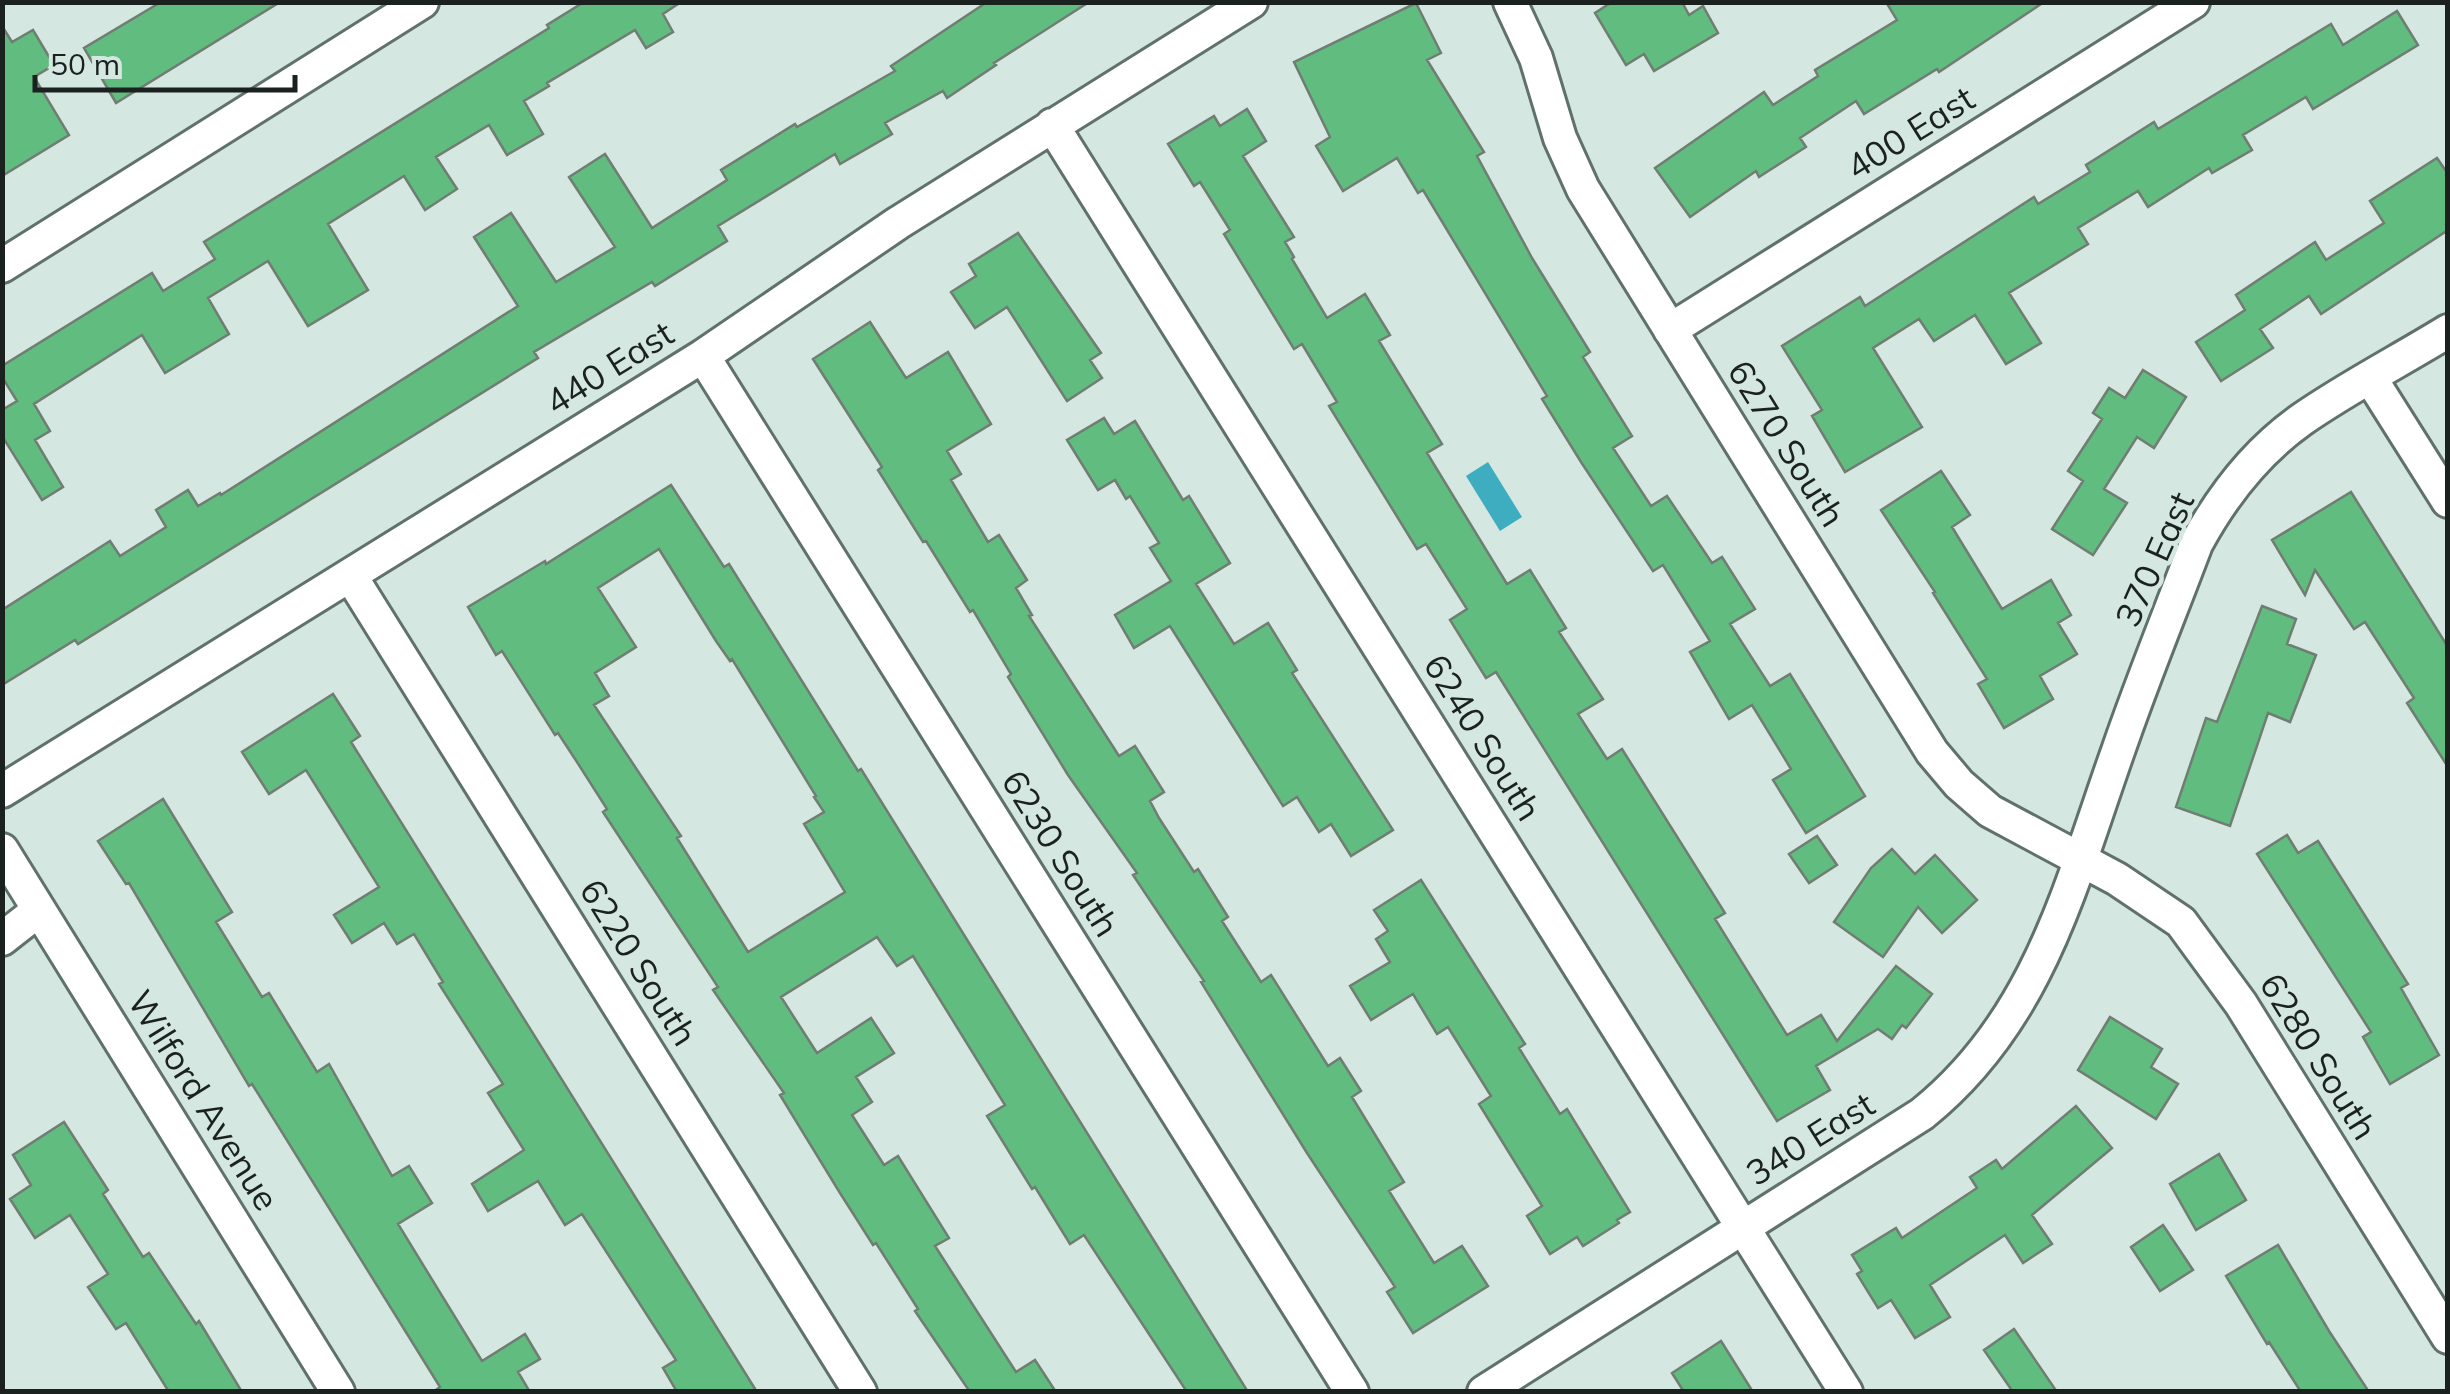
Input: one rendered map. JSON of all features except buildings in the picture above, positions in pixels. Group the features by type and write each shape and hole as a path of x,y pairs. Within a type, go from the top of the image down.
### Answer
{"street":[{"path":"2,266 422,2"},
{"name":"440 East","path":"2,791 703,356 898,223 1251,2"},
{"name":"6270 South","path":"1510,2 1536,58 1560,138 1583,189 1932,752 1959,784 1990,811 2081,860"},
{"name":"400 East","path":"1670,330 2193,2"},
{"name":"6240 South","path":"1052,125 1846,1392"},
{"name":"370 East","path":"2081,860 2196,544 2216,507 2246,470 2300,421 2448,331"},
{"name":"6230 South","path":"703,356 1352,1392"},
{"path":"2371,379 2448,501"},
{"name":"6220 South","path":"350,575 860,1392"},
{"name":"Wilford Avenue","path":"2,850 338,1392"},
{"name":"340 East","path":"1484,1392 1745,1228 1950,1092 2007,1025 2027,990 2081,860"},
{"name":"6280 South","path":"2081,860 2148,898 2181,922 2201,947 2241,1004 2448,1336"},
{"path":"2,939 39,910"}],"water":[{"path":"1488,462 1522,517 1500,531 1466,476"}]}
